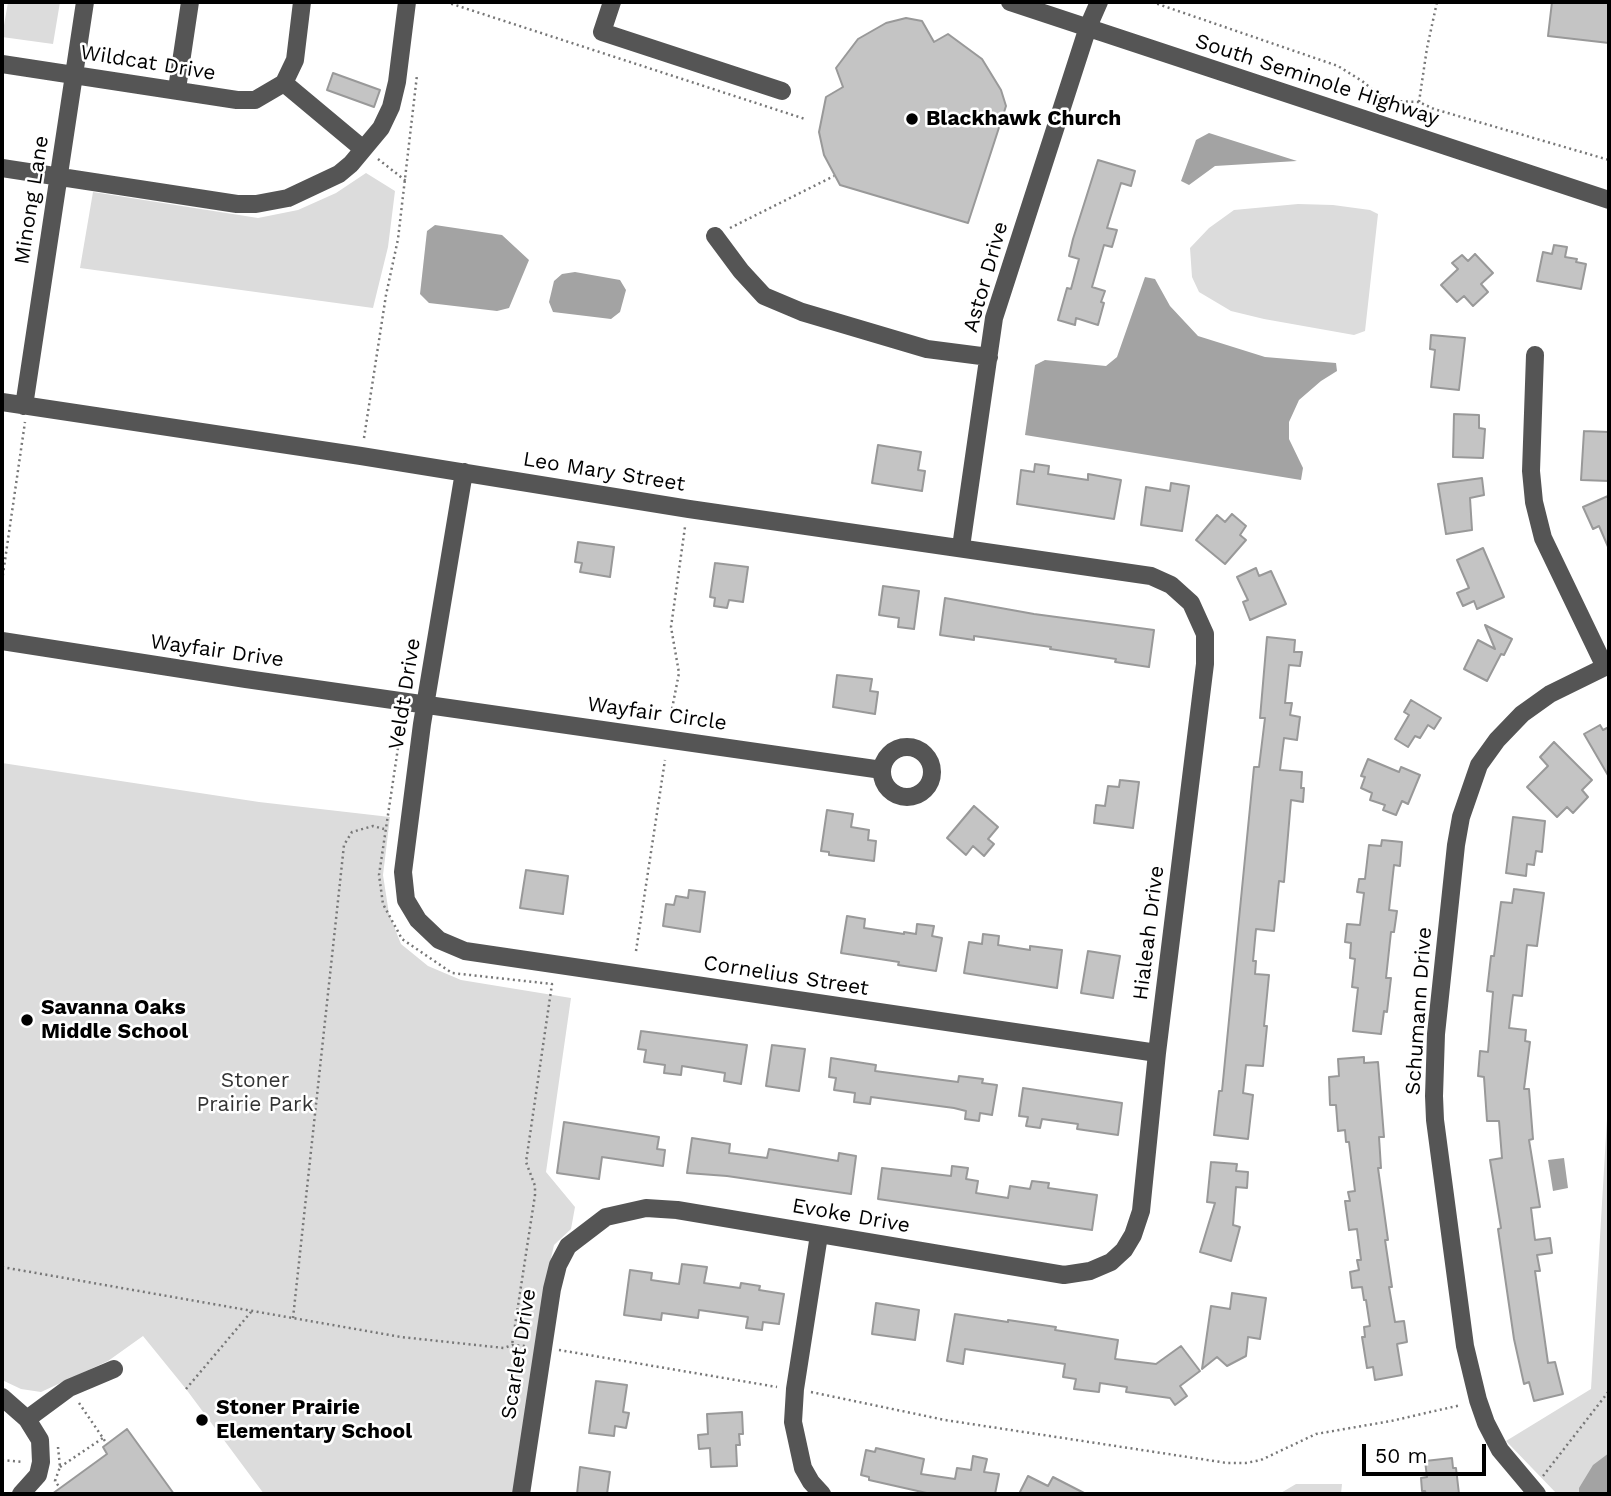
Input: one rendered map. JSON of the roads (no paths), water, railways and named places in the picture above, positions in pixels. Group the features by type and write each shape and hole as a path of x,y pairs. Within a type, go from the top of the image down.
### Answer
{"street":[{"name":"Minong Lane","path":"25,406 85,2"},
{"path":"177,89 190,2"},
{"path":"302,2 295,60 284,83 363,149"},
{"path":"2,168 237,204 256,204 288,198 322,184 345,169 381,128 391,107 397,82 407,2"},
{"path":"612,2 602,32 782,91"},
{"name":"South Seminole Highway","path":"1010,2 1609,200"},
{"name":"Astor Drive","path":"961,547 994,318 1088,27 1099,2"},
{"name":"Wildcat Drive","path":"2,64 237,100 255,100 284,83"},
{"path":"715,236 764,296 802,312 927,349 989,356"},
{"path":"1535,355 1531,471 1534,502 1543,538 1607,666"},
{"name":"Leo Mary Street","path":"2,402 690,509 1151,576 1171,585 1191,603"},
{"name":"Veldt Drive","path":"418,920 406,900 403,872 426,703 464,472"},
{"name":"Hialeah Drive","path":"1111,1262 1124,1250 1133,1235 1141,1211 1157,1053 1205,664 1205,634 1191,603"},
{"name":"Wayfair Drive","path":"2,641 246,679 426,703"},
{"name":"Schumann Drive","path":"1533,1492 1500,1450 1486,1423 1465,1346 1434,1096 1436,1034 1461,817 1479,765 1497,740 1522,714 1550,694 1607,666"},
{"name":"Wayfair Circle","path":"426,703 882,770"},
{"name":"Cornelius Street","path":"418,920 439,940 466,951 1157,1053"},
{"name":"Evoke Drive","path":"585,1231 606,1217 646,1208 677,1210 1065,1275 1090,1271 1111,1262"},
{"name":"Scarlet Drive","path":"521,1494 558,1265 568,1246 585,1231"},
{"path":"819,1235 795,1389 793,1422 803,1468 822,1494"},
{"path":"27,1419 69,1388 114,1369"},
{"path":"2,1397 27,1419 40,1440 41,1462 38,1475 21,1494"}],"place":[{"name":"Blackhawk Church","path":"912,119"},
{"name":"Savanna Oaks Middle School","path":"27,1020"},
{"name":"Stoner Prairie Elementary School","path":"202,1420"}],"park label":[{"name":"Stoner Prairie Park","path":"255,1093"}]}
